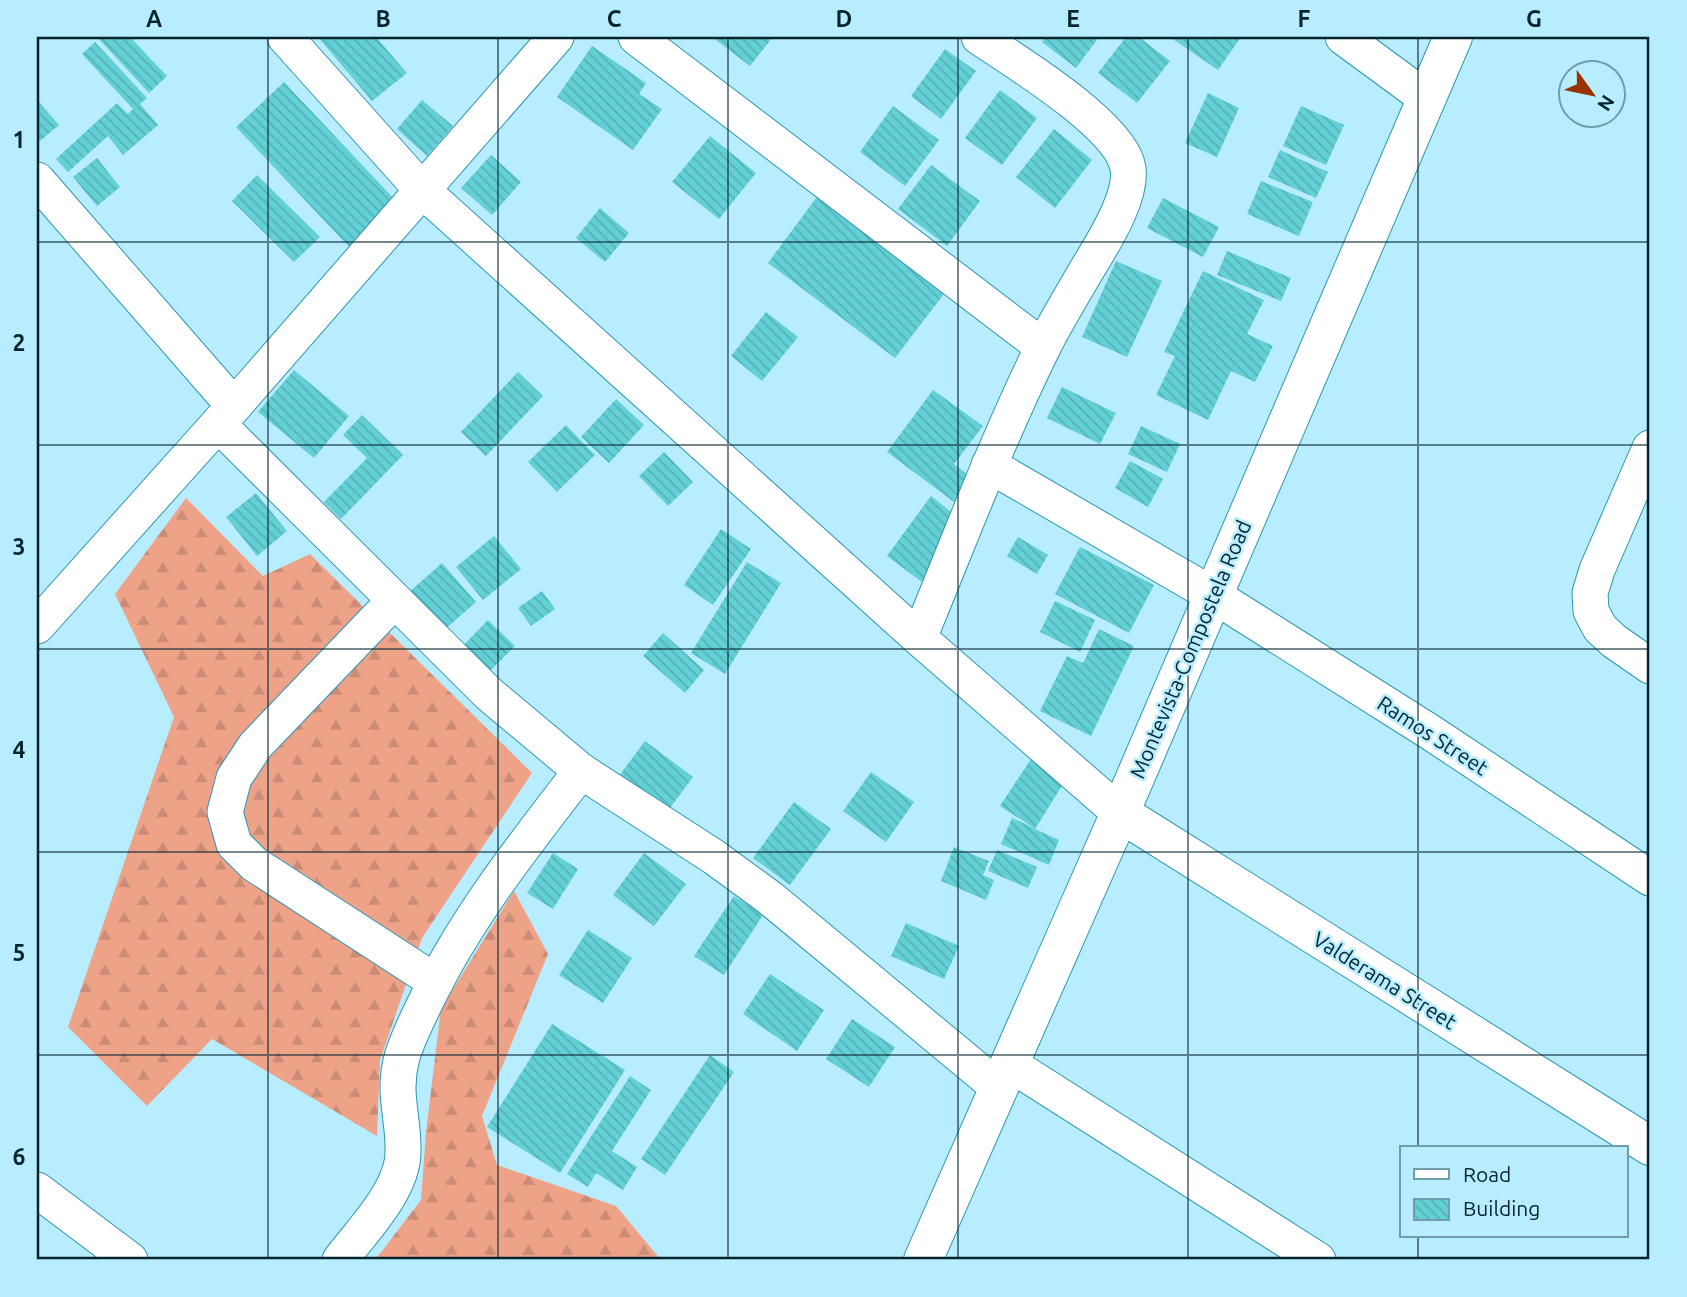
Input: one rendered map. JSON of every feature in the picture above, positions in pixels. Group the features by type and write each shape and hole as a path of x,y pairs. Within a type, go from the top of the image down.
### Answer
{"main road":[{"name":"Montevista-Compostela Road","path":"923,1260 1120,813 1453,37"},
{"name":"Valderama Street","path":"1120,813 1650,1146"}],"street":[{"path":"285,37 422,190 919,638 1120,813"},
{"path":"37,626 226,415 556,37"},
{"path":"636,37 1043,347"},
{"path":"919,638 989,465 1043,347 1120,208 1128,181 1127,163 1113,141 1094,121 979,37"},
{"path":"1343,37 1426,98"},
{"path":"37,180 226,415 394,601 489,694 582,771 714,857 1004,1076 1318,1260"},
{"path":"1650,448 1597,570 1590,593 1591,611 1600,628 1650,666"},
{"name":"Ramos Street","path":"989,465 1213,595 1430,732 1650,878"},
{"path":"394,601 255,747 234,778 225,812 234,844 254,864 436,982"},
{"path":"340,1260 390,1193 400,1172 403,1144 396,1093 402,1058 436,982 472,919 502,874 582,771"},
{"path":"37,1190 130,1260"}],"green space":[{"path":"186,498 263,576 310,554 532,773 422,938 380,1060 377,1136 212,1039 147,1106 68,1027 174,717 115,594"},
{"path":"514,891 548,954 482,1116 497,1165 616,1206 661,1260 375,1260 421,1200 441,1008"}],"building":[{"path":"97,37 130,37 167,76 149,93"},
{"path":"318,37 376,37 407,73 372,101"},
{"path":"712,37 773,37 750,66"},
{"path":"1046,37 1099,37 1076,68 1042,42"},
{"path":"1126,37 1139,37 1170,61 1137,103 1098,73"},
{"path":"1170,37 1241,37 1218,70"},
{"path":"95,42 147,98 140,104 158,125 123,155 108,136 68,172 56,159 117,103 128,114 133,109 82,54"},
{"path":"592,46 646,83 639,94 662,109 633,150 557,97"},
{"path":"945,49 976,71 941,119 911,96"},
{"path":"284,82 398,203 350,248 236,127"},
{"path":"1000,90 1037,118 1002,165 965,138"},
{"path":"1208,93 1239,108 1217,157 1185,143"},
{"path":"422,100 453,126 427,156 397,129"},
{"path":"39,102 59,125 40,141 37,137"},
{"path":"893,106 939,140 905,186 860,152"},
{"path":"1301,106 1344,125 1326,165 1283,146"},
{"path":"1054,129 1092,160 1055,208 1016,177"},
{"path":"710,136 756,173 719,219 672,182"},
{"path":"1280,150 1328,172 1316,198 1268,177"},
{"path":"491,155 521,182 492,215 461,188"},
{"path":"97,158 120,187 97,206 73,177"},
{"path":"931,165 980,201 947,246 898,209"},
{"path":"257,175 320,237 294,262 232,201"},
{"path":"1261,181 1313,202 1299,236 1247,214"},
{"path":"822,190 950,286 895,358 768,263"},
{"path":"1163,198 1219,227 1203,257 1147,228"},
{"path":"600,208 629,233 605,262 576,238"},
{"path":"1227,251 1291,278 1281,301 1217,275"},
{"path":"1116,261 1162,281 1127,357 1082,337"},
{"path":"1203,271 1264,300 1247,334 1273,346 1255,382 1231,371 1208,420 1156,395 1175,356 1164,352"},
{"path":"766,312 798,337 762,381 731,356"},
{"path":"294,370 349,416 314,458 258,412"},
{"path":"518,372 543,396 486,456 461,432"},
{"path":"1062,387 1116,413 1100,444 1047,418"},
{"path":"933,390 983,426 954,464 972,478 954,502 887,452"},
{"path":"616,399 644,425 609,463 581,437"},
{"path":"362,415 403,455 341,519 324,502 367,458 343,435"},
{"path":"566,425 595,455 557,492 528,462"},
{"path":"1141,426 1180,444 1167,472 1128,454"},
{"path":"664,452 693,482 668,506 639,476"},
{"path":"1130,461 1163,479 1148,507 1115,488"},
{"path":"256,493 287,531 257,556 226,517"},
{"path":"931,496 955,515 922,582 887,556"},
{"path":"721,529 751,549 713,605 684,585"},
{"path":"494,536 521,569 483,600 456,567"},
{"path":"1018,537 1048,555 1037,574 1007,556"},
{"path":"1080,547 1154,585 1129,633 1055,594"},
{"path":"747,562 781,583 725,674 691,653"},
{"path":"442,563 476,602 442,632 408,593"},
{"path":"542,591 555,609 531,626 518,608"},
{"path":"1055,601 1095,620 1080,652 1040,632"},
{"path":"488,620 515,646 486,675 460,649"},
{"path":"1099,629 1134,646 1091,736 1040,711 1067,656 1083,663"},
{"path":"663,633 704,670 685,693 643,656"},
{"path":"645,741 693,777 667,812 619,776"},
{"path":"1031,759 1065,781 1035,829 1059,840 1049,865 1001,844 1012,818 1034,828 1000,806"},
{"path":"871,772 914,802 886,842 843,811"},
{"path":"794,802 831,829 790,885 753,858"},
{"path":"954,847 989,861 983,875 994,880 986,900 941,881"},
{"path":"997,850 1037,867 1028,888 988,871"},
{"path":"553,853 578,869 553,909 527,893"},
{"path":"644,853 686,884 654,926 613,895"},
{"path":"734,896 763,915 724,975 694,956"},
{"path":"906,923 959,946 944,979 891,956"},
{"path":"588,930 632,958 603,1003 559,975"},
{"path":"770,974 824,1010 797,1051 743,1014"},
{"path":"852,1019 895,1047 869,1087 826,1059"},
{"path":"552,1024 625,1070 560,1173 487,1127"},
{"path":"710,1055 734,1072 665,1175 641,1159"},
{"path":"630,1076 651,1090 612,1151 637,1167 623,1190 596,1173 588,1187 567,1174"}]}
